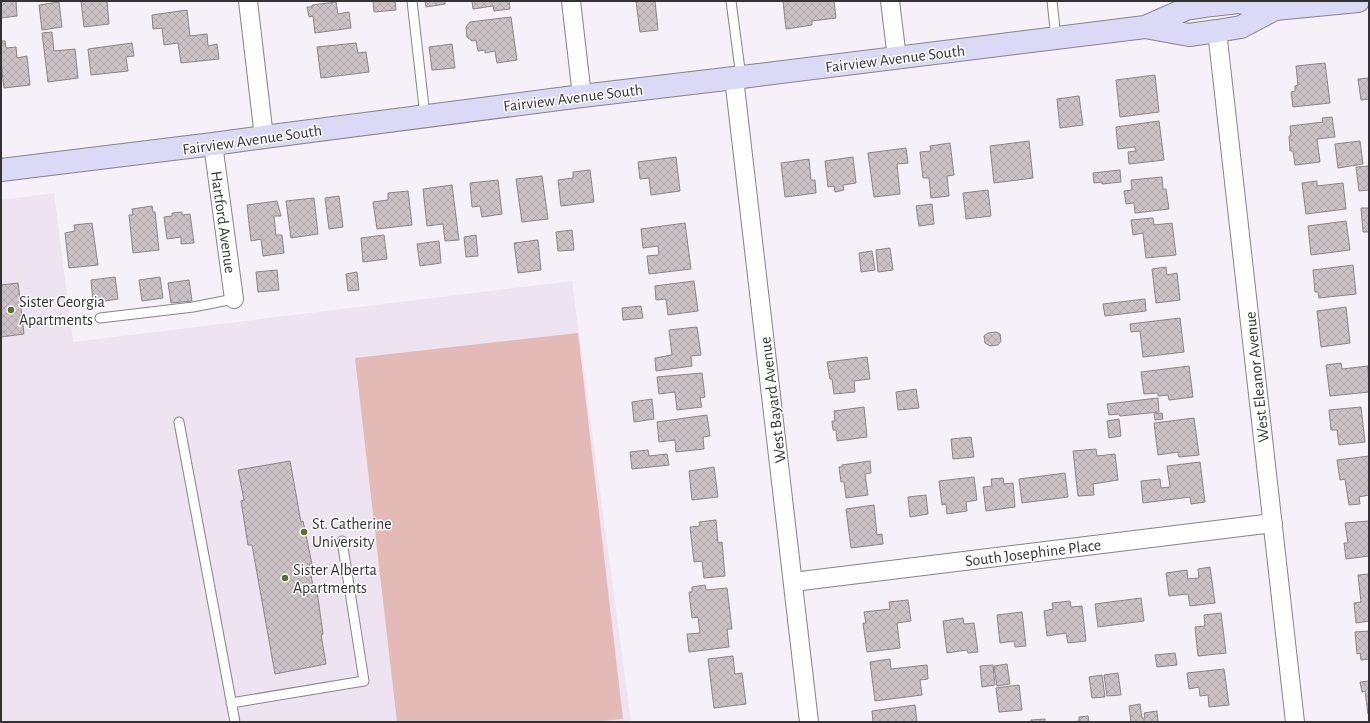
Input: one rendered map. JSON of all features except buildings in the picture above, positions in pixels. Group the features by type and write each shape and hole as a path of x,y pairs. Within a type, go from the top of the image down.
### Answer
{"street":[{"path":"248,1 264,137"},
{"path":"571,1 582,96"},
{"path":"890,1 897,58"},
{"name":"Fairview Avenue South","path":"1,170 582,96 1145,27 1186,9 1212,3 1238,2 1275,9 1358,1"},
{"name":"Fairview Avenue South","path":"1145,27 1189,35 1241,27 1275,9"},
{"name":"West Eleanor Avenue","path":"1217,31 1295,722"},
{"name":"West Bayard Avenue","path":"737,78 809,722"},
{"name":"Hartford Avenue","path":"213,144 234,298"},
{"name":"South Josephine Place","path":"793,582 1273,523"}],"lane":[{"path":"412,1 425,116"},
{"path":"731,1 737,78"},
{"path":"1052,1 1056,38"},
{"path":"100,318 193,307 234,298"},
{"path":"179,422 235,722"},
{"path":"231,703 364,681 342,541"}],"shaded area":[{"name":"St. Catherine University","path":"54,193 73,342 572,281 631,722 1,722 1,200"},
{"path":"578,333 623,719 593,722 397,722 355,358"}],"place":[{"name":"Sister Georgia Apartments","path":"11,310"},
{"name":"St. Catherine University","path":"304,532"},
{"name":"Sister Alberta Apartments","path":"285,578"}]}
